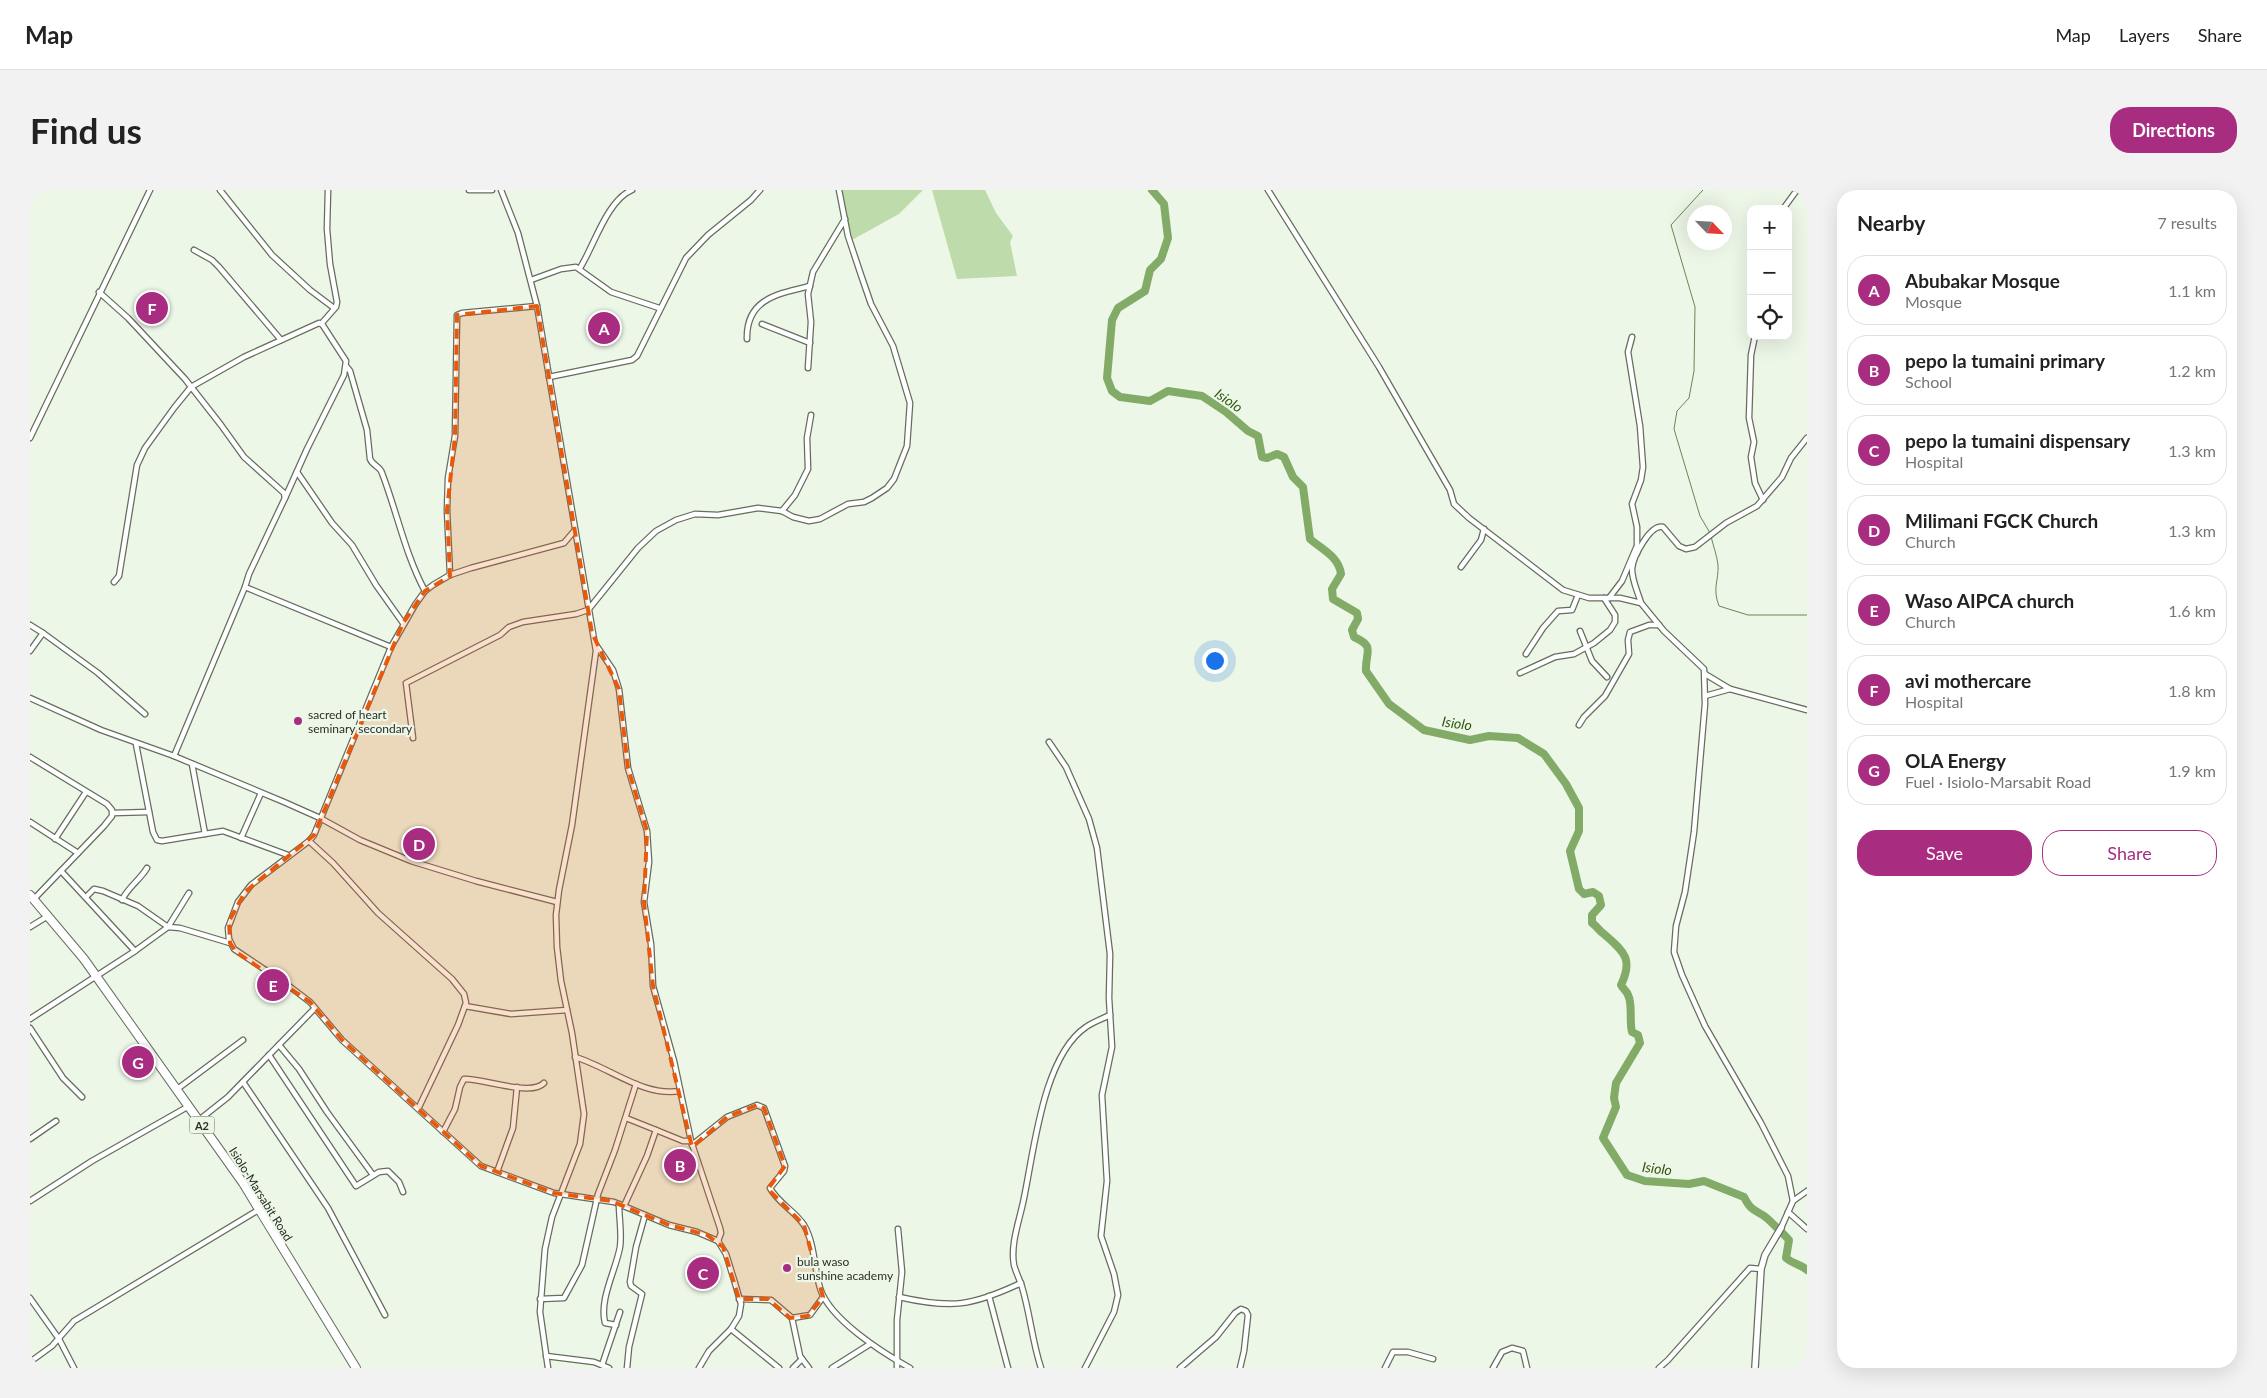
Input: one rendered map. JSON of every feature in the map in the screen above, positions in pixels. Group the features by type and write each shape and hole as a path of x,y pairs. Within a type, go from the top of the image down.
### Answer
{"highway":[{"name":"Isiolo-Marsabit Road","path":"32,897 49,915 96,977 199,1120 260,1209 356,1368"}],"street":[{"path":"30,438 150,190"},
{"path":"220,190 272,255 310,290 334,308"},
{"path":"114,582 119,576 132,485 139,458 163,422 191,387 244,357 321,324 334,308 337,302 330,264 327,228 328,190"},
{"path":"469,190 492,190"},
{"path":"501,190 518,233 537,306 595,644 595,664 572,825 557,902 557,947 583,1106 583,1131 548,1233 540,1299 542,1334 548,1368"},
{"path":"580,268 622,192 632,190"},
{"path":"549,377 632,360 640,352 659,308 691,252 760,190"},
{"path":"413,738 406,682 500,635 512,626 588,610 638,548 656,531 669,524 695,514 718,515 758,508 782,511 793,517 809,521 820,519 848,504 864,502 872,498 891,483 907,446 910,403 893,346 867,293 850,244 839,190"},
{"path":"1268,190 1380,367 1450,490 1454,504 1555,586 1578,595 1620,598 1642,604"},
{"path":"1786,205 1797,190"},
{"path":"808,368 811,322 808,294 813,272 845,219"},
{"path":"194,250 212,260 219,267 281,340"},
{"path":"531,280 561,269 580,268 590,278 611,292 659,308"},
{"path":"747,339 747,328 753,312 763,301 779,293 810,286"},
{"path":"99,292 155,346 222,425 244,458 281,489 285,498"},
{"path":"450,575 447,510 448,478 455,436 457,315 462,312 537,306"},
{"path":"174,756 246,587 249,574 344,375 346,361 321,324"},
{"path":"762,324 810,343"},
{"path":"1632,337 1628,358 1640,426 1643,467 1642,480 1632,504 1637,527 1637,554"},
{"path":"1754,340 1751,355 1749,418 1754,442 1751,457 1755,483 1763,500"},
{"path":"346,366 350,371 367,430 370,459 382,471 394,510 424,591"},
{"path":"782,511 796,495 808,469 807,438 811,415"},
{"path":"1755,1368 1761,1268 1793,1201 1793,1192 1783,1164 1705,1026 1682,975 1674,952 1676,926 1685,892 1694,832 1705,696 1705,674 1699,662 1659,624 1642,604 1632,568 1637,554 1650,532 1656,527 1666,530 1679,546 1690,549 1726,523 1757,506 1782,477 1791,458 1807,438"},
{"path":"297,472 332,523 352,545 372,580 404,623"},
{"path":"1461,567 1481,540 1484,529"},
{"path":"575,530 564,543 498,559 450,575 424,591 392,647 309,841 288,855 251,885 238,902 228,928 230,943 236,952 293,988 342,1040 419,1108 473,1160 485,1168 561,1194 621,1205 669,1225 701,1233 718,1241 726,1254 741,1306 739,1318 731,1330 713,1346 699,1368"},
{"path":"1607,598 1622,581 1637,547"},
{"path":"246,587 392,647"},
{"path":"1526,654 1543,628 1558,611 1572,610 1578,595"},
{"path":"1520,673 1547,660 1574,654 1604,636 1614,622 1615,615 1607,598"},
{"path":"1579,725 1584,716 1605,696 1629,654 1628,640 1630,632 1649,625 1659,624"},
{"path":"30,625 98,673 145,714"},
{"path":"1580,631 1592,662 1607,677"},
{"path":"30,651 43,633"},
{"path":"595,644 613,670 619,689 628,768 647,831 649,862 644,902 652,948 653,986 680,1091 691,1143 720,1228 721,1234 718,1241"},
{"path":"1705,674 1730,689 1807,710"},
{"path":"1705,696 1730,689"},
{"path":"30,698 101,730 174,756 320,818 343,832 411,861 483,883 557,902"},
{"path":"1049,742 1066,767 1084,804 1095,842 1110,954 1112,1047 1102,1103 1106,1181 1101,1236 1114,1274 1118,1295 1114,1312 1084,1368"},
{"path":"136,744 153,832 158,841 223,831 288,855"},
{"path":"30,757 107,804 113,813"},
{"path":"192,764 205,834"},
{"path":"55,838 86,792"},
{"path":"241,838 261,793"},
{"path":"113,813 149,812"},
{"path":"32,897 61,871 107,822 113,813"},
{"path":"30,822 78,853"},
{"path":"309,841 333,864 378,914 457,983 464,994 465,1006 446,1053 419,1108"},
{"path":"122,900 127,891 139,880 147,868"},
{"path":"61,871 134,952"},
{"path":"86,897 96,889 138,906 168,927 180,928 230,943"},
{"path":"30,1019 134,952 168,927 189,893"},
{"path":"30,927 49,915"},
{"path":"465,1006 511,1014 567,1010"},
{"path":"199,1120 228,1097 314,1009"},
{"path":"1041,1368 1032,1341 1021,1283 1014,1264 1015,1246 1041,1105 1065,1051 1072,1041 1086,1026 1110,1015"},
{"path":"30,1028 63,1078 82,1097"},
{"path":"176,1090 243,1040"},
{"path":"279,1045 299,1069 318,1099 373,1175"},
{"path":"269,1054 352,1182 356,1186 373,1175 384,1171 390,1172 404,1192"},
{"path":"575,1056 608,1069 636,1084 669,1092 680,1091"},
{"path":"443,1132 455,1108 463,1079 517,1088 538,1088 544,1083"},
{"path":"243,1082 328,1208 385,1315"},
{"path":"540,1299 562,1299 571,1289 583,1261 596,1199 626,1118 636,1084"},
{"path":"497,1172 513,1128 517,1088"},
{"path":"626,1118 691,1143 734,1113 757,1104 764,1108 785,1166 784,1171 771,1187 771,1190 804,1225 812,1247 819,1286 823,1297 848,1325 870,1344 910,1368"},
{"path":"30,1201 92,1161 189,1106"},
{"path":"30,1138 56,1121"},
{"path":"616,1325 605,1322 604,1317 608,1291 621,1242 621,1205 646,1156 656,1130"},
{"path":"1793,1201 1807,1191"},
{"path":"30,1362 59,1339 74,1321 260,1209"},
{"path":"1788,1212 1807,1229"},
{"path":"627,1368 629,1346 642,1294 631,1286 630,1282 636,1246 645,1215"},
{"path":"897,1368 899,1297 902,1272 898,1229"},
{"path":"1659,1368 1750,1268 1761,1268"},
{"path":"899,1297 956,1305 989,1296 1021,1283"},
{"path":"989,1296 1008,1368"},
{"path":"792,1318 810,1315 823,1297"},
{"path":"30,1298 59,1339 74,1368"},
{"path":"739,1299 770,1300 792,1318 802,1359 809,1368"},
{"path":"1180,1368 1216,1337 1235,1313 1242,1309 1248,1315 1244,1352 1240,1368"},
{"path":"602,1365 620,1312"},
{"path":"731,1330 779,1368"},
{"path":"832,1368 870,1344"},
{"path":"1493,1368 1502,1352 1512,1348 1523,1351 1527,1368"},
{"path":"1384,1368 1393,1352 1408,1352 1433,1359"},
{"path":"546,1356 602,1365 609,1368"},
{"path":"793,1368 802,1359"}],"highlighted area":[{"path":"537,306 592,633 619,689 628,768 647,831 644,902 653,986 692,1147 727,1117 757,1105 764,1108 785,1166 768,1189 804,1225 823,1297 808,1316 790,1318 768,1299 739,1299 723,1247 707,1235 669,1225 611,1201 554,1193 481,1166 342,1040 310,1002 236,952 230,943 229,921 245,892 314,835 403,623 425,591 450,576 447,510 455,436 457,315"}],"green space":[{"path":"842,190 923,190 899,214 852,240"},
{"path":"932,190 985,190 996,213 1013,236 1010,242 1017,276 957,279"}],"waterway":[{"name":"Isiolo","path":"1152,190 1164,204 1168,238 1161,259 1150,270 1145,291 1118,308 1112,320 1107,378 1112,391 1120,397 1150,401 1168,391 1202,396 1226,412 1248,431 1258,436 1262,457 1267,458 1277,454 1284,457 1293,477 1303,487 1310,539 1330,554 1340,568 1341,574 1332,589 1333,599 1357,613 1358,619 1352,630 1354,637 1367,647 1366,671 1389,704 1424,730 1470,740 1489,736 1518,738 1544,754 1566,784 1579,808 1579,831 1570,851 1579,889 1584,894 1593,892 1599,896 1601,905 1592,915 1592,923 1617,945 1626,961 1625,976 1621,985 1627,992 1629,999 1632,1032 1638,1035 1640,1043 1616,1083 1614,1098 1616,1107 1603,1138 1627,1175 1645,1181 1689,1184 1704,1181 1744,1197 1750,1207 1765,1217 1789,1240 1786,1258 1807,1270"},
{"path":"1703,190 1671,225 1695,307 1694,371 1689,398 1677,411 1674,429 1700,516 1710,533"},
{"path":"1711,536 1718,565 1716,589 1719,606 1748,615 1807,615"}],"place":[{"name":"avi mothercare","path":"152,308"},
{"name":"Abubakar Mosque","path":"604,328"},
{"name":"sacred of heart seminary secondary","path":"298,721"},
{"name":"Milimani FGCK Church","path":"419,844"},
{"name":"Waso AIPCA church","path":"273,985"},
{"name":"OLA Energy","path":"138,1062"},
{"name":"pepo la tumaini primary","path":"680,1165"},
{"name":"bula waso sunshine academy","path":"787,1268"},
{"name":"pepo la tumaini dispensary","path":"703,1273"}]}
